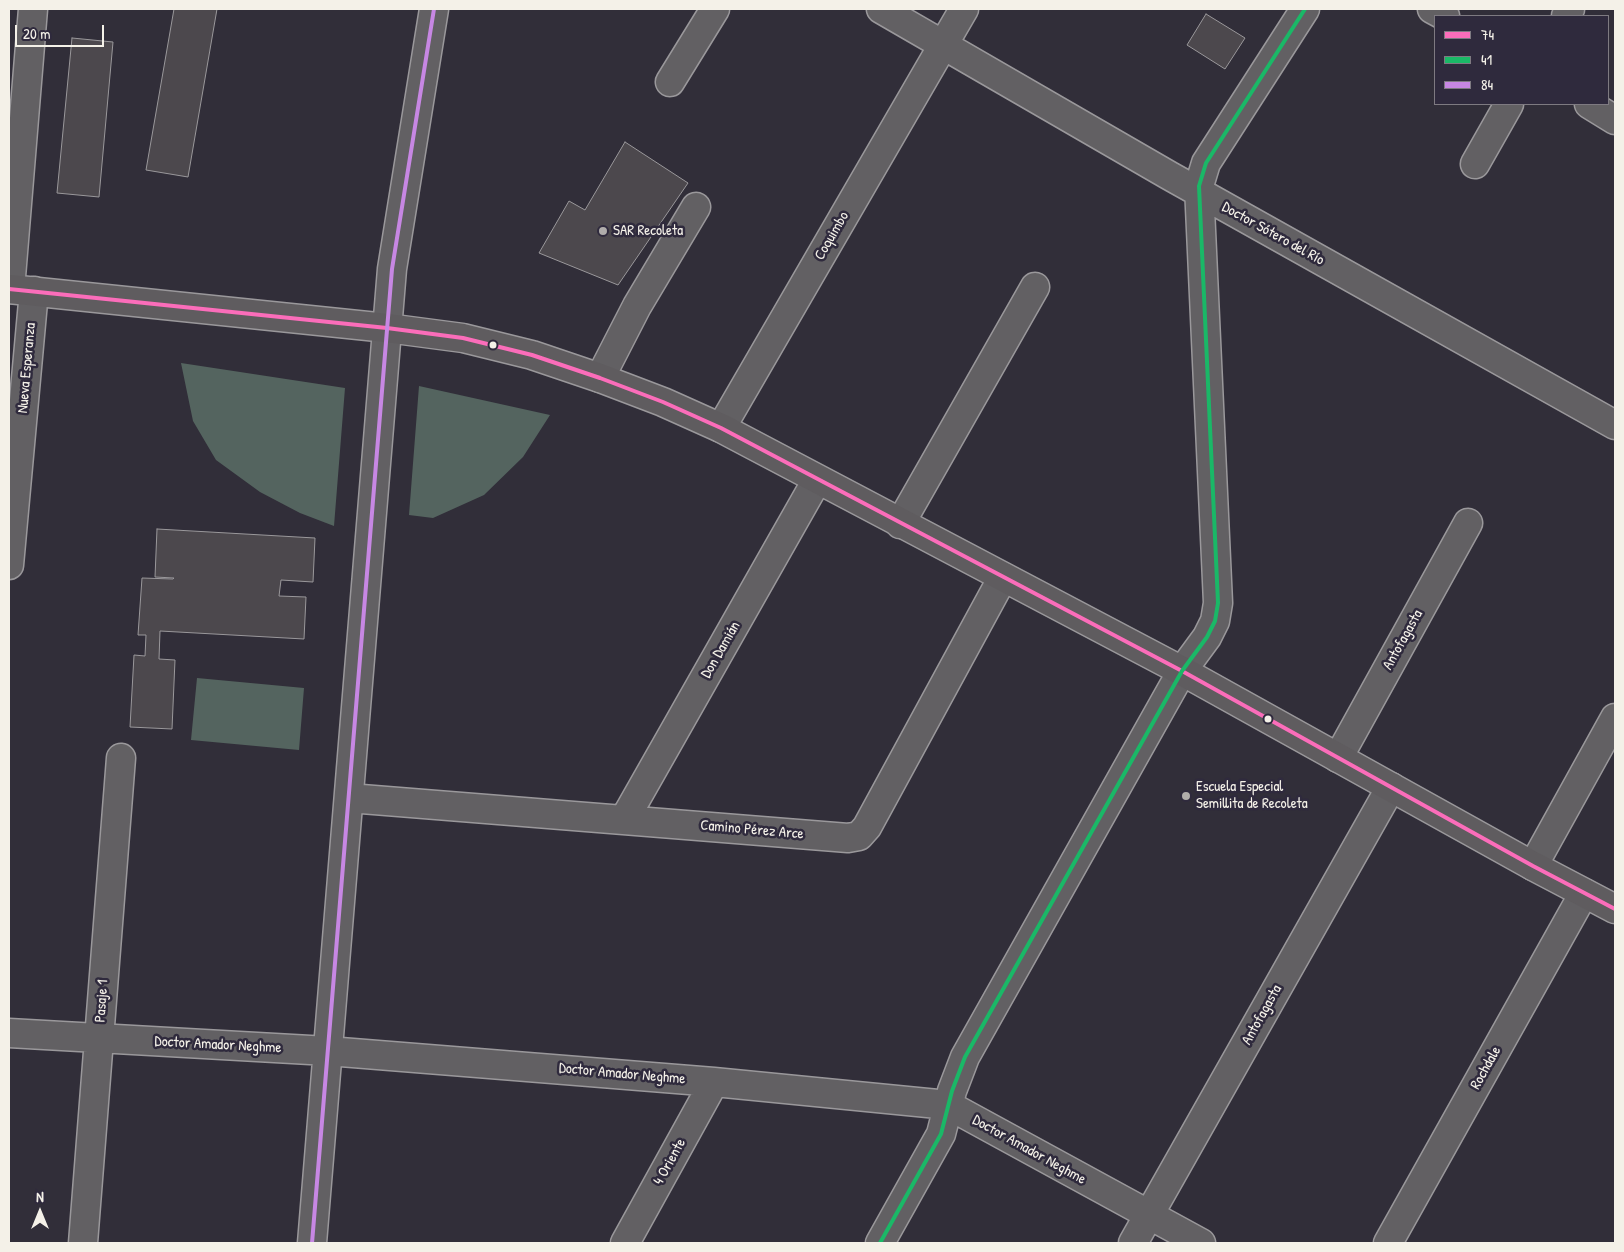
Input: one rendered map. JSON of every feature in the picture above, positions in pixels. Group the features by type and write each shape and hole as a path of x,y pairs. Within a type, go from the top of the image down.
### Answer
{"main road":[{"path":"18,290 387,328 463,338 532,355 664,402 721,428 1182,672 1533,866 1615,909"}],"street":[{"name":"Nueva Esperanza","path":"9,564 18,290 33,9"},
{"path":"312,1243 392,269 434,9"},
{"path":"670,82 715,9"},
{"name":"Doctor Sótero del Río","path":"881,9 1199,192 1615,425"},
{"name":"Coquimbo","path":"721,428 964,9"},
{"path":"880,1243 941,1134 957,1074 965,1057 1182,672 1212,629 1218,603 1199,192 1206,163 1305,9"},
{"path":"1432,9 1443,15"},
{"path":"1476,164 1508,105"},
{"path":"1591,105 1615,120"},
{"path":"600,378 636,306 696,207"},
{"path":"900,524 1036,287"},
{"name":"Don Damián","path":"624,820 818,480"},
{"name":"Antofagasta","path":"1338,758 1468,523"},
{"name":"Camino Pérez Arce","path":"349,798 848,838 859,836 867,827 1003,578"},
{"path":"1533,866 1615,718"},
{"name":"Pasaje 1","path":"83,1243 121,758"},
{"name":"Antofagasta","path":"1133,1243 1391,787"},
{"name":"Rochdale","path":"1388,1243 1584,893"},
{"name":"Doctor Amador Neghme","path":"9,1033 328,1050 714,1082 948,1106 1201,1243"},
{"name":"4 Oriente","path":"625,1243 714,1082"}],"shaded area":[{"path":"181,363 345,388 334,526 300,513 260,492 216,460 193,421"},
{"path":"419,386 550,415 523,457 484,495 433,518 409,515"},
{"path":"197,678 304,688 299,750 191,740"}],"building":[{"path":"174,9 217,9 188,177 146,170"},
{"path":"1206,14 1245,38 1225,69 1187,45"},
{"path":"72,38 113,42 99,197 57,193"},
{"name":"SAR Recoleta","path":"625,142 688,183 618,285 539,253 569,201 585,210"},
{"path":"157,529 315,538 313,582 281,580 279,596 306,597 304,639 160,631 159,659 175,660 172,729 130,727 134,655 145,656 146,635 138,635 142,578 174,578 155,577"}],"transit line":[{"name":"84","path":"312,1243 392,269 434,9"},
{"name":"41","path":"880,1243 941,1134 952,1091 965,1057 1182,671 1207,637 1215,621 1218,603 1199,186 1206,163 1305,9"},
{"name":"74","path":"9,289 387,328 463,338 532,355 663,402 721,428 1182,671 1533,866 1615,909"}],"place":[{"name":"SAR Recoleta","path":"603,231"},
{"name":"Escuela Especial Semillita de Recoleta","path":"1186,796"}]}
